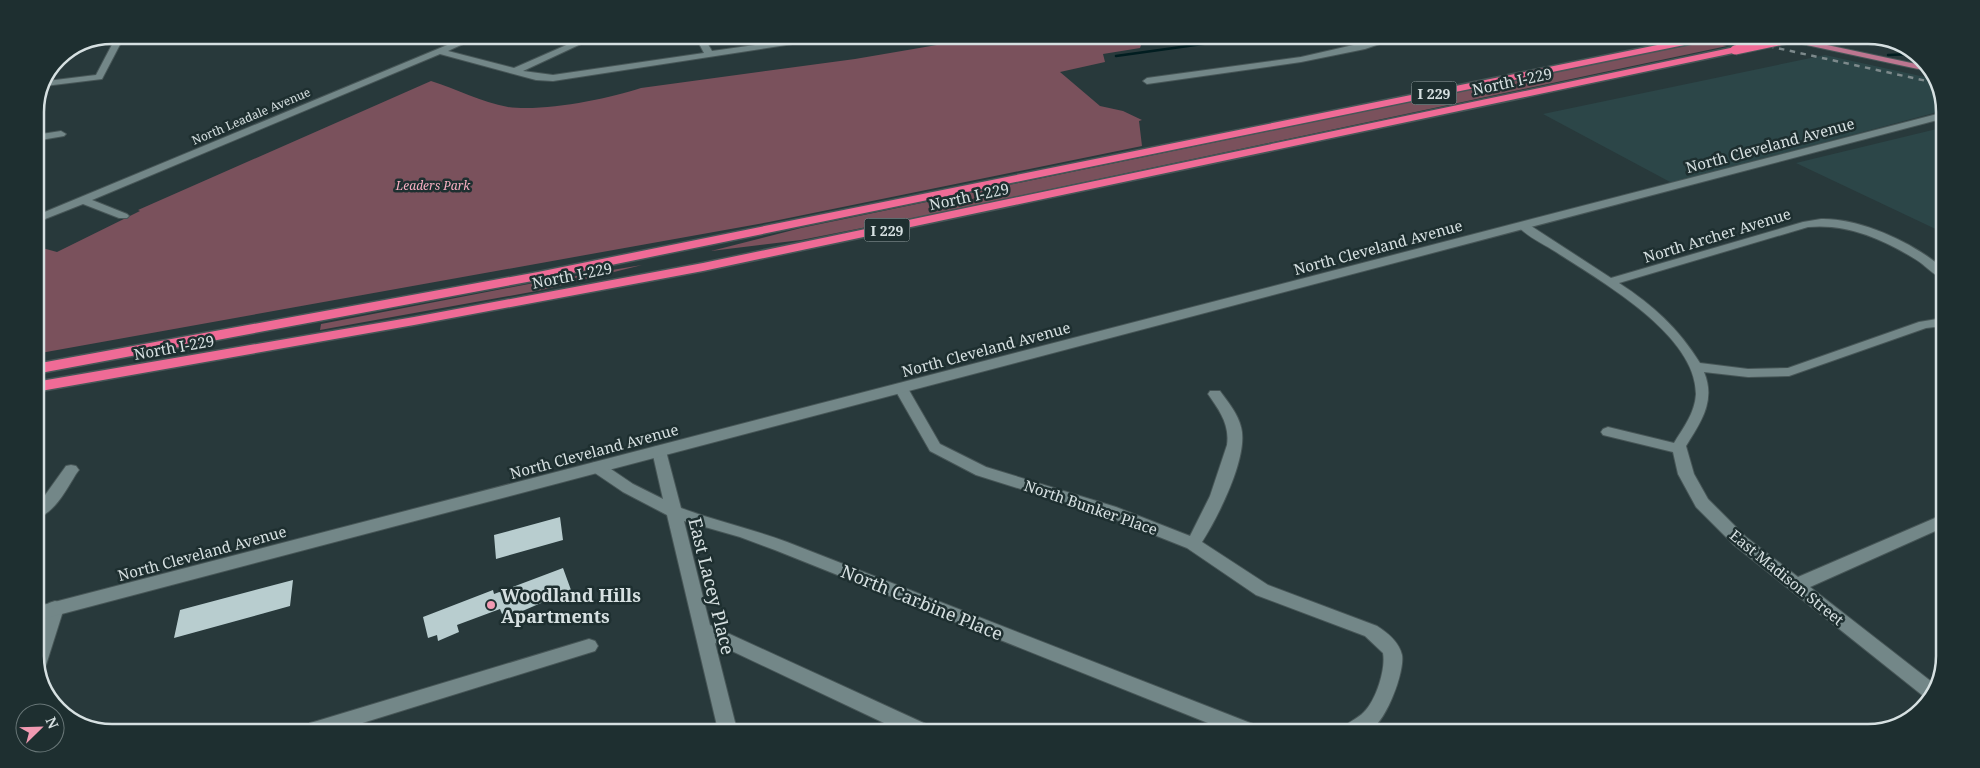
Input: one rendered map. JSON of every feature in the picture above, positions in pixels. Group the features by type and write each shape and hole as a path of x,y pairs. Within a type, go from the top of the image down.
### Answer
{"highway":[{"name":"North I-229","path":"44,367 538,276 1671,44"},
{"name":"North I-229","path":"44,385 423,320 712,265 1764,44"}],"main road":[{"path":"1811,44 1920,68"}],"street":[{"path":"50,83 99,77 116,44"},
{"name":"North Leadale Avenue","path":"44,216 456,44"},
{"path":"516,71 576,44"},
{"path":"704,44 710,55"},
{"path":"439,51 536,77 568,77 777,44"},
{"path":"1147,81 1278,65 1340,53 1372,44"},
{"name":"North Cleveland Avenue","path":"44,611 1936,118"},
{"path":"44,137 61,134"},
{"path":"83,200 123,216"},
{"name":"North Archer Avenue","path":"1611,282 1807,224 1832,223 1857,228 1885,239 1920,257 1936,269"},
{"path":"1524,226 1611,282 1656,315 1684,346 1695,366 1701,386 1701,408 1679,446 1680,449 1608,432"},
{"path":"1695,366 1748,373 1789,372 1924,325 1936,323"},
{"name":"North Bunker Place","path":"901,388 934,447 981,471 1110,510 1193,544 1262,590 1358,625 1385,641 1393,656 1388,684 1375,714 1363,724"},
{"path":"1193,544 1208,521 1219,496 1235,446 1235,432 1232,421 1215,394"},
{"name":"East Madison Street","path":"1680,449 1686,474 1702,503 1740,542 1927,689"},
{"name":"East Lacey Place","path":"660,451 726,724"},
{"name":"North Carbine Place","path":"598,467 628,488 673,511 702,522 743,532 1231,724"},
{"path":"44,506 71,470"},
{"path":"1795,586 1936,524"},
{"path":"44,641 55,608"},
{"path":"703,630 906,724"},
{"path":"333,724 589,646"}],"shaded area":[{"path":"1825,55 1927,77 1933,90 1936,107 1936,112 1672,183 1543,114"},
{"path":"1936,129 1936,229 1796,163"}],"green space":[{"name":"Leaders Park","path":"943,44 1142,44 1140,48 1103,54 1105,62 1060,72 1100,106 1123,111 1142,120 1139,121 1142,146 769,222 44,352 44,248 57,252 140,211 138,210 431,81 498,105 539,108 575,104 641,88 855,59"},
{"path":"1690,44 1718,44 1727,46 938,213 801,240 711,251 801,228"},
{"path":"642,265 542,290 320,330 321,324 534,283"}],"building":[{"name":"Woodland Hills Apartments","path":"560,517 563,540 496,559 494,535"},
{"name":"Woodland Hills Apartments","path":"563,568 571,590 511,616 509,611 502,614 500,609 457,625 459,632 438,641 437,635 428,638 423,617 493,590 494,594"},
{"path":"293,580 290,606 174,638 180,610"}],"waterway":[{"path":"1116,56 1203,44"},
{"path":"1888,55 1905,54"}],"railway":[{"path":"1759,44 1929,81"}],"place":[{"name":"Woodland Hills Apartments","path":"491,605"}]}
